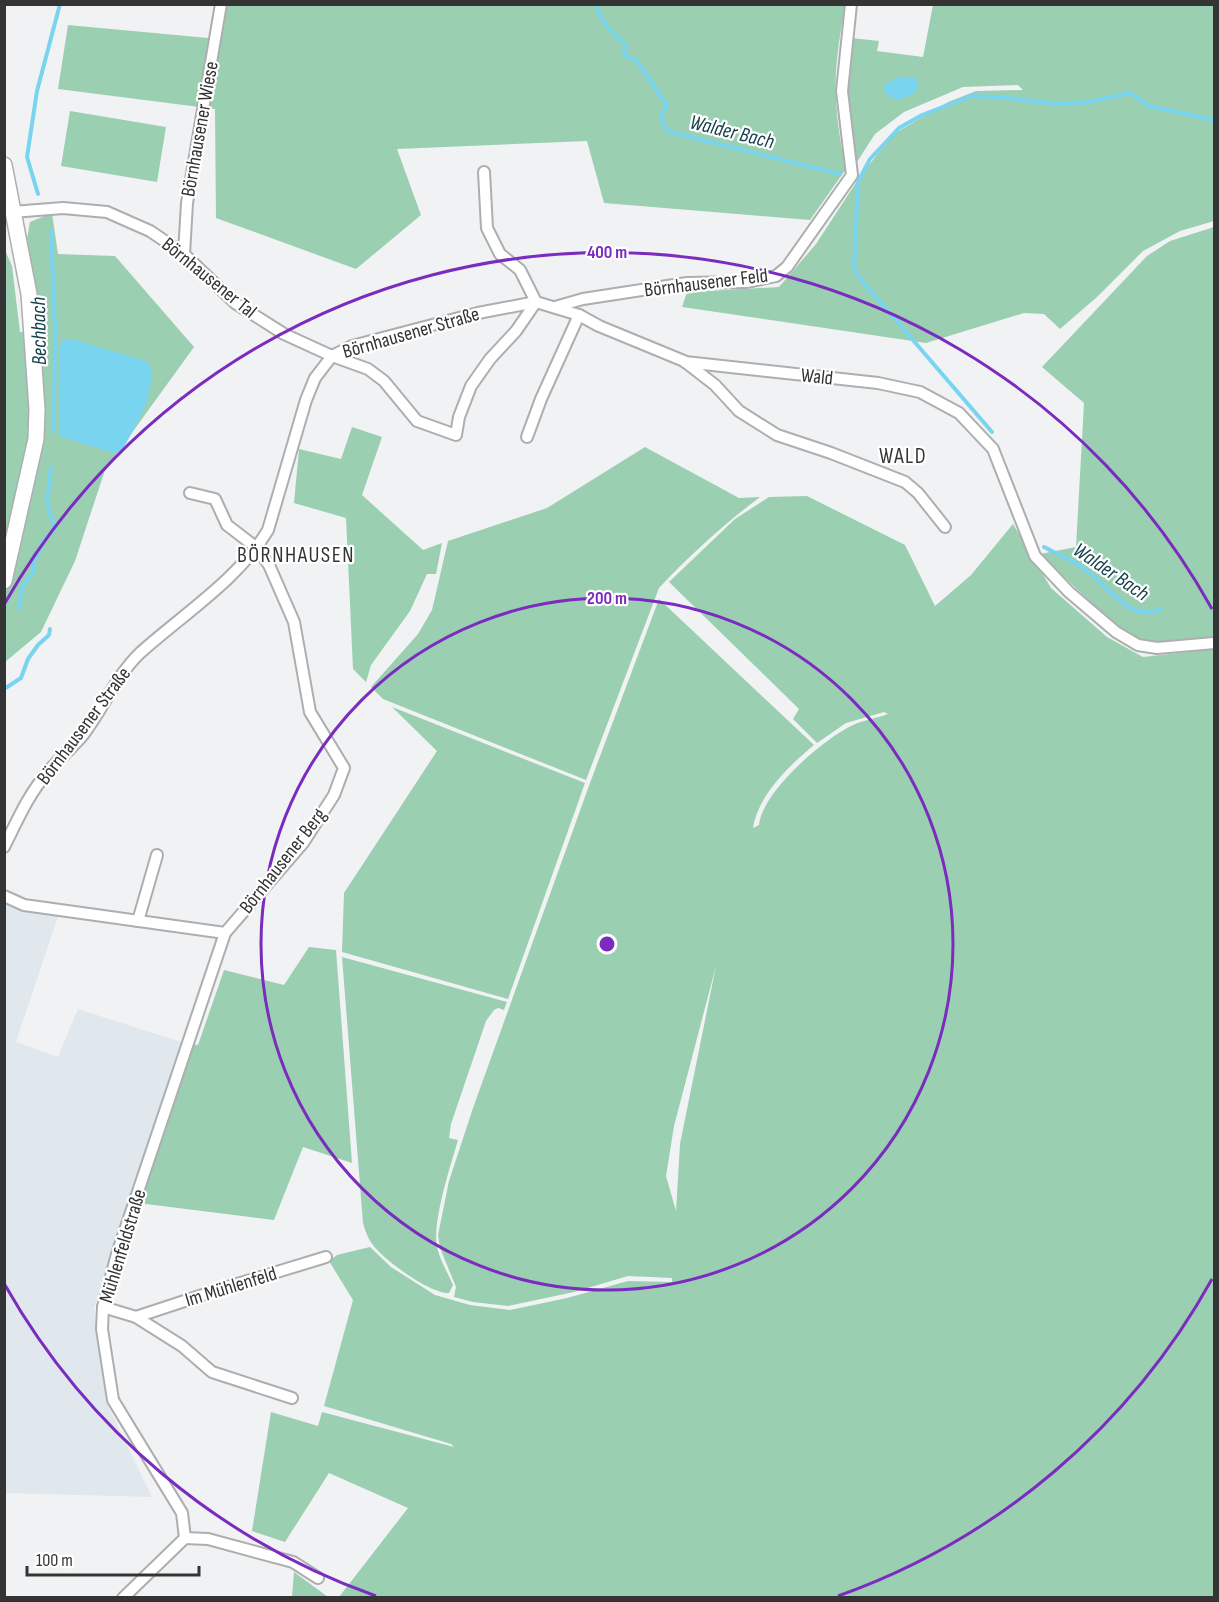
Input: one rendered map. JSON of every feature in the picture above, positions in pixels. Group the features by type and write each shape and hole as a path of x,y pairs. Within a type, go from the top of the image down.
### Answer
{"main road":[{"path":"4,165 29,294 38,409 34,448 4,581"}],"street":[{"name":"Börnhausener Wiese","path":"184,254 187,203 221,4"},
{"name":"Börnhausener Feld","path":"555,308 583,299 687,283 747,282 776,276 787,267 852,175 842,91 851,4"},
{"path":"484,171 487,228 500,254 520,270 536,302"},
{"name":"Börnhausener Tal","path":"12,212 63,208 106,212 150,231 184,254 235,303 284,334 332,356 368,369 384,381 417,421 456,435 459,417 471,386 490,359 516,332 536,302"},
{"name":"Börnhausener Straße","path":"4,847 21,812 47,773 83,735 139,654 184,617 257,548 268,530 306,400 315,378 332,356 352,346 478,312 536,302 579,315 599,326 684,362"},
{"path":"527,437 541,399 579,315"},
{"path":"684,362 715,385 739,411 777,435 905,482 918,493 945,527"},
{"name":"Wald","path":"684,362 878,383 920,392 959,413 993,449 1035,556 1069,592 1116,632 1138,645 1157,648 1215,643"},
{"path":"190,493 215,499 227,525 257,548"},
{"name":"Börnhausener Berg","path":"4,896 24,905 225,933 303,843 334,795 344,768 310,712 294,622 269,565 257,548"},
{"path":"138,921 157,855"},
{"name":"Mühlenfeldstraße","path":"184,1538 182,1513 113,1400 102,1329 103,1307 117,1254 225,933"},
{"name":"Im Mühlenfeld","path":"136,1317 326,1257"},
{"path":"103,1307 136,1317 182,1346 212,1372 292,1398"},
{"path":"123,1598 184,1538 207,1539 293,1562 318,1578"}],"shaded area":[{"path":"5,891 60,910 16,1042 58,1057 78,1009 184,1043 94,1308 106,1402 152,1497 5,1493"}],"green space":[{"path":"226,5 845,5 838,52 836,87 838,125 846,169 810,220 604,203 587,141 397,149 421,215 356,269 216,218 215,109 58,89 68,25 219,39"},
{"path":"933,5 1214,5 1214,221 1180,231 1143,251 1097,297 1060,329 1044,314 1024,313 926,343 682,307 687,292 779,287 816,244 859,178 892,135 948,102 976,91 1023,90 1018,85 963,87 904,112 875,134 855,165 847,90 851,38 879,41 877,51 923,57"},
{"path":"70,111 166,127 157,182 61,166"},
{"path":"52,213 58,254 115,256 194,347 105,470 75,561 41,632 5,662 4,248 12,266 20,332 39,332 26,245 30,222"},
{"path":"1214,227 1214,638 1169,642 1144,641 1124,634 1040,554 1076,547 1084,403 1042,367 1147,256 1170,241"},
{"path":"352,427 382,437 362,495 423,550 442,543 436,574 427,574 410,611 371,665 366,682 353,669 346,518 294,503 299,449 341,459"},
{"path":"645,447 739,498 760,497 708,540 659,588 586,780 383,699 371,687 418,634 432,610 448,541 547,508"},
{"path":"807,496 905,545 935,606 971,575 1013,524 1051,588 1107,637 1143,657 1214,649 1214,1597 339,1597 408,1508 329,1473 285,1542 252,1531 271,1412 318,1426 322,1412 454,1447 451,1444 324,1406 353,1300 329,1261 337,1255 370,1247 391,1267 435,1295 470,1305 510,1310 567,1298 628,1281 672,1282 672,1278 628,1276 574,1292 508,1306 473,1302 454,1297 456,1287 440,1248 438,1235 449,1181 473,1108 659,599 814,745 776,782 761,804 753,828 759,825 771,797 811,754 853,725 888,714 884,712 846,723 817,743 793,719 799,709 669,582 735,519 769,497","holes":["716,966 680,1144 676,1211 666,1176 674,1126"]},
{"path":"392,707 585,783 508,999 342,952 344,893 437,751"},
{"path":"309,947 336,950 352,1163 303,1147 274,1220 138,1203 192,1044 198,1045 224,970 284,985"},
{"path":"342,957 507,1002 504,1010 498,1008 494,1010 486,1021 451,1124 449,1138 458,1140 443,1193 436,1236 440,1256 453,1285 449,1293 431,1288 397,1267 373,1245 363,1223"},
{"path":"294,1572 328,1597 292,1597"}],"water":[{"path":"915,77 918,83 915,93 899,100 888,96 884,90 884,85 897,78"},
{"path":"63,340 75,340 149,362 151,386 148,397 122,451 113,453 59,436 60,345"}],"waterway":[{"name":"Bechbach","path":"38,194 27,157 37,91 60,4"},
{"name":"Walder Bach","path":"596,4 603,21 625,44 624,55 637,61 667,105 661,116 666,131 840,174"},
{"path":"992,432 857,275 854,265 858,182 870,159 899,128 922,115 971,96 1058,104 1088,102 1131,93 1149,106 1214,120"},
{"name":"Bechbach","path":"51,231 55,329 54,431"},
{"name":"Bechbach","path":"19,608 22,587 33,573 34,562 44,540 55,528 47,504 51,467"},
{"name":"Walder Bach","path":"1044,547 1085,569 1120,601 1130,607 1150,612 1161,609"},
{"name":"Bechbach","path":"4,689 21,678 28,659 49,635 50,629"}],"district":[{"name":"WALD","path":"903,456"},
{"name":"BÖRNHAUSEN","path":"296,555"}]}
